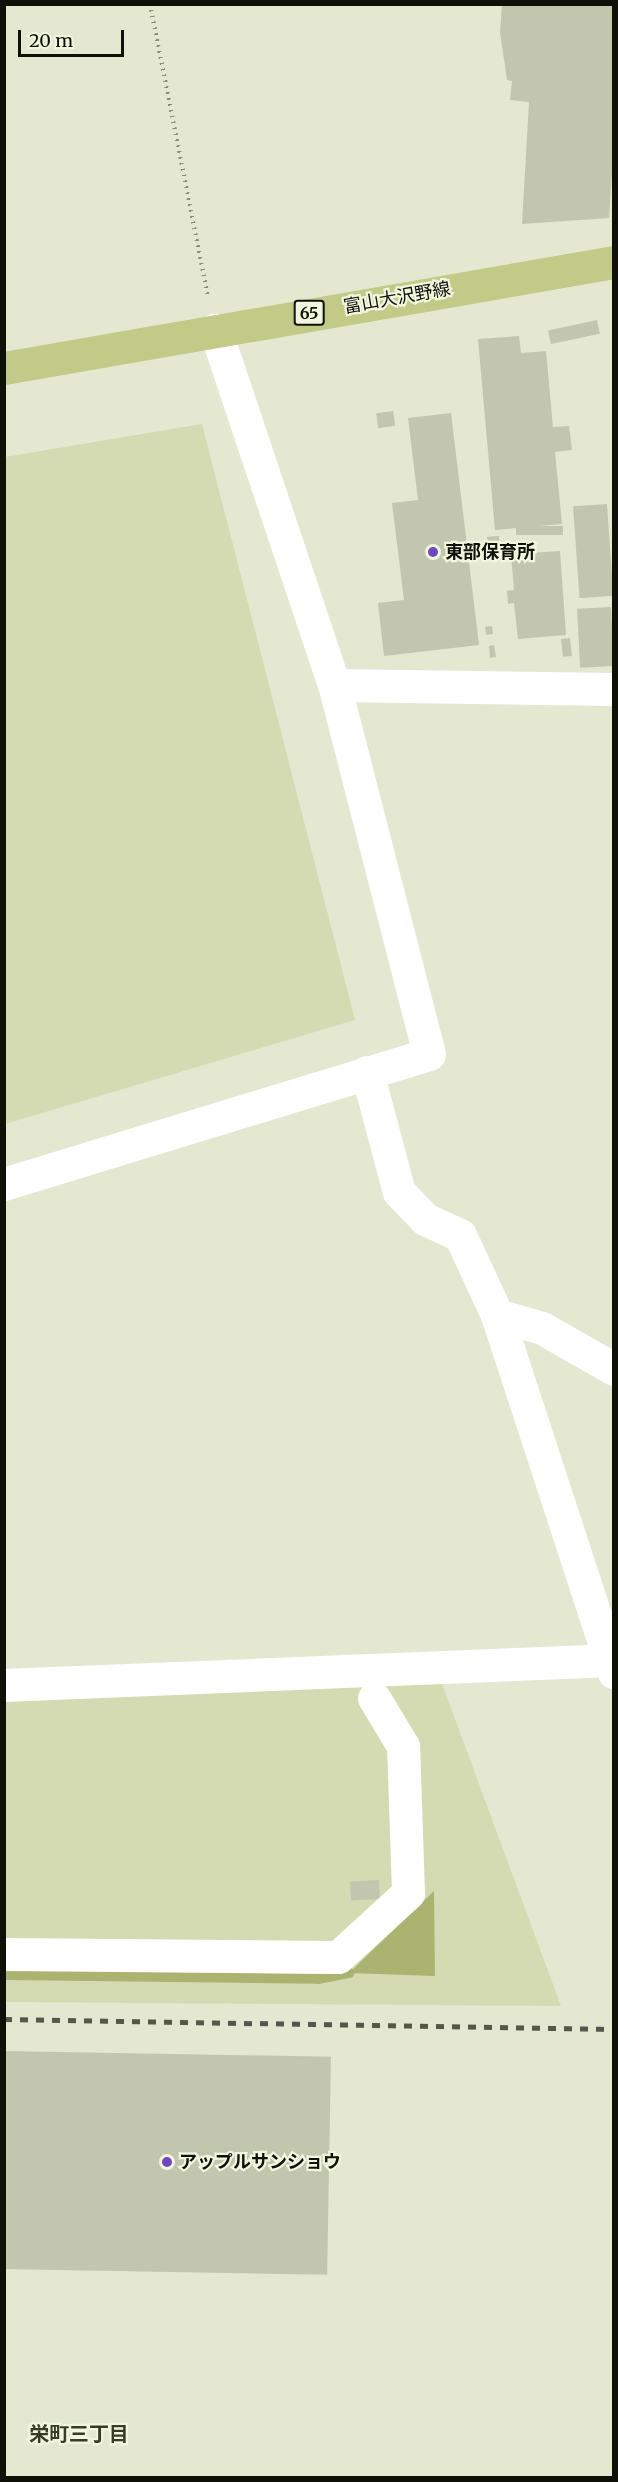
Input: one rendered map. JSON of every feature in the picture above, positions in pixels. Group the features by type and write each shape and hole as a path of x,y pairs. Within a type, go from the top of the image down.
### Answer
{"main road":[{"name":"富山大沢野線","path":"4,368 215,329 614,262"}],"street":[{"path":"4,1184 429,1054 334,685 215,329"},
{"path":"334,685 614,689"},
{"path":"4,1684 612,1664 497,1315 460,1235 425,1219 399,1192 367,1072"},
{"path":"497,1315 542,1328 614,1369"},
{"path":"4,1954 338,1957 408,1893 403,1746 374,1698"}],"path":[{"path":"150,4 215,329"}],"shaded area":[{"path":"202,424 355,1020 5,1124 5,457"},
{"path":"441,1681 561,2006 5,2002 4,1699"},
{"path":"434,1891 435,1976 349,1973"}],"building":[{"path":"502,4 614,4 614,145 609,218 522,224 529,102 510,100 512,81 507,80 500,32"},
{"path":"597,320 600,334 551,344 548,330"},
{"path":"519,336 521,353 546,351 553,427 569,426 572,450 555,452 562,524 495,530 478,339"},
{"path":"393,411 395,426 378,428 376,413"},
{"name":"東部保育所","path":"451,413 479,645 384,656 378,603 404,600 392,503 418,500 408,418"},
{"path":"607,504 613,596 580,598 573,506"},
{"path":"516,526 563,526 563,535 516,535"},
{"path":"499,536 500,549 488,550 487,537"},
{"path":"560,551 566,635 518,639 514,603 508,604 507,591 514,590 511,554"},
{"path":"611,607 614,666 580,668 577,609"},
{"path":"492,626 493,634 486,635 485,627"},
{"path":"570,638 572,656 563,657 561,639"},
{"path":"494,645 496,657 490,658 489,646"},
{"path":"379,1880 380,1899 351,1900 350,1882"},
{"name":"アップルサンショウ","path":"4,2051 331,2057 327,2275 4,2269"}],"waterway":[{"path":"4,1975 318,1979 349,1973"}],"railway":[{"path":"4,2019 614,2029"}],"place":[{"name":"東部保育所","path":"433,552"},
{"name":"アップルサンショウ","path":"167,2162"}],"district":[{"name":"栄町三丁目","path":"79,2433"}]}
